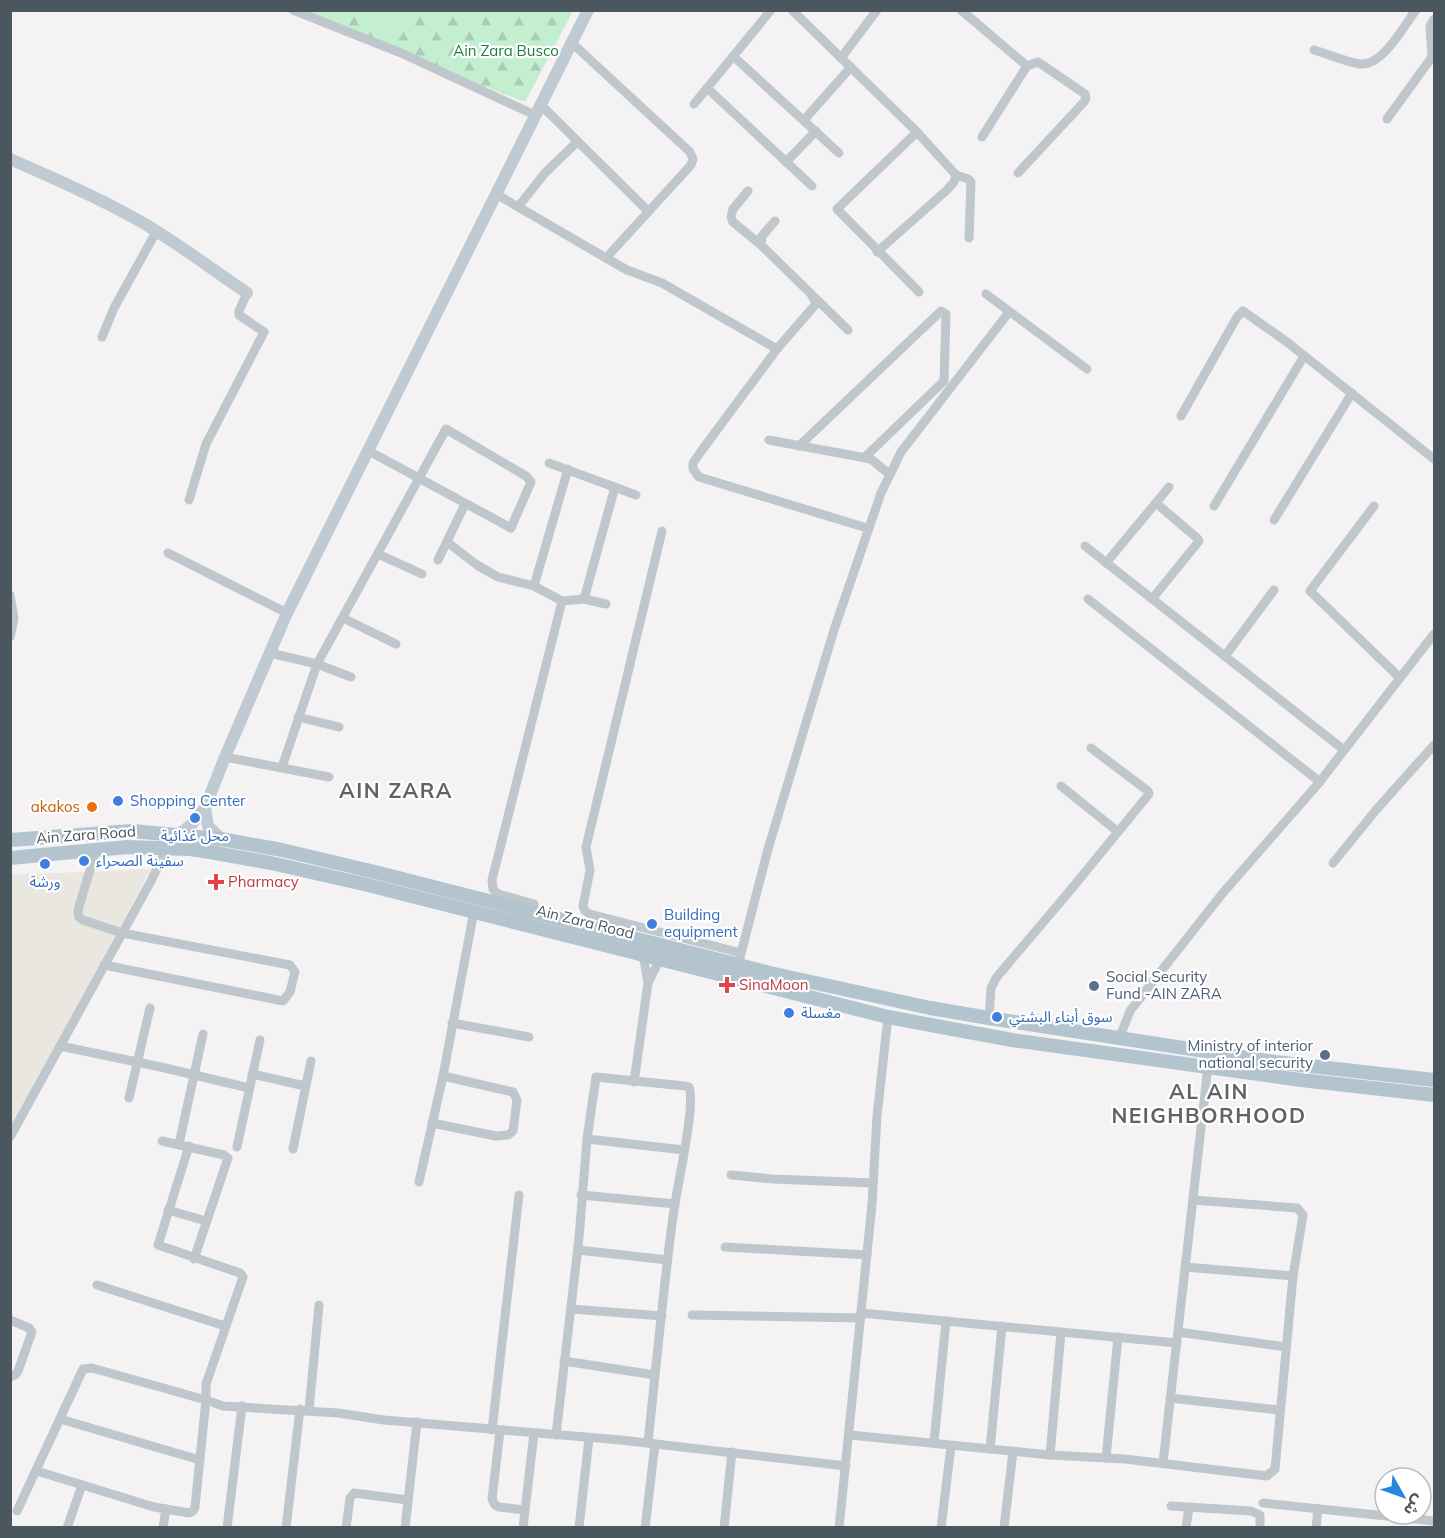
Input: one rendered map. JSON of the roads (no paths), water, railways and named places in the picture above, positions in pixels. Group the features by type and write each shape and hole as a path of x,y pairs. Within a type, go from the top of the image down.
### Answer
{"main road":[{"path":"179,834 191,825 205,808 287,613 588,10"},
{"path":"10,159 79,189 156,232 247,293"},
{"path":"205,808 208,826 221,839"},
{"name":"Ain Zara Road","path":"10,840 132,831 221,839 282,850 740,959 837,989 989,1018 1119,1039 1348,1072 1434,1080"},
{"name":"Ain Zara Road","path":"10,858 127,847 190,849 271,863 474,911 888,1017 1012,1040 1301,1080 1434,1095"}],"street":[{"path":"293,10 537,110 577,142 648,211"},
{"path":"694,104 771,10"},
{"path":"792,10 917,132 956,175 968,179 970,182 969,238"},
{"path":"842,58 877,10"},
{"path":"961,10 1027,66"},
{"path":"1314,50 1359,64 1369,63 1378,59 1416,10"},
{"path":"1387,119 1432,57 1430,26 1434,19"},
{"path":"572,43 690,152 693,159 691,165 606,258"},
{"path":"733,56 839,153"},
{"path":"982,137 1027,66 1038,62 1085,94 1086,98 1018,173"},
{"path":"804,120 851,67"},
{"path":"707,88 812,186"},
{"path":"786,162 816,131"},
{"path":"917,132 837,209 919,292"},
{"path":"518,207 545,173 577,142"},
{"path":"878,252 946,190 954,182 956,175"},
{"path":"748,191 732,209 731,217 734,222 761,245 848,330"},
{"path":"496,194 627,270 662,283 777,349"},
{"path":"761,245 762,236 775,222"},
{"path":"102,337 114,308 156,232"},
{"path":"189,500 206,444 264,332 239,315 238,311 247,293"},
{"path":"986,294 1087,369"},
{"path":"812,296 816,305 777,349 702,450 693,463 694,472 699,477 867,528"},
{"path":"799,446 941,311 946,314 944,381 864,458"},
{"path":"1181,416 1237,317 1243,311 1352,393 1434,459"},
{"path":"662,531 586,847 590,870 583,906 590,914 740,959 768,849 834,630 867,528 889,474 901,452 1009,312"},
{"path":"1214,506 1304,356"},
{"path":"1274,520 1352,393"},
{"path":"282,767 317,664 420,479 446,429 526,476 531,482 511,528 465,504 420,479 367,450"},
{"path":"769,440 871,459 889,474"},
{"path":"549,463 636,495"},
{"path":"534,586 568,469"},
{"path":"584,599 615,487"},
{"path":"1106,563 1170,487"},
{"path":"1152,599 1199,541 1156,503"},
{"path":"438,560 465,504"},
{"path":"1374,506 1310,591 1400,678"},
{"path":"447,542 491,574 534,586 562,601 584,599 606,604"},
{"path":"1085,546 1344,750"},
{"path":"168,553 287,613"},
{"path":"378,554 422,574"},
{"path":"1225,656 1274,590"},
{"path":"10,595 14,619 10,637"},
{"path":"1088,599 1320,782"},
{"path":"534,904 498,894 493,890 492,880 562,601"},
{"path":"343,618 396,644"},
{"path":"1119,1039 1130,1011 1147,989 1222,894 1320,782 1434,634"},
{"path":"270,653 317,664 351,677"},
{"path":"298,717 339,727"},
{"path":"1333,863 1434,746"},
{"path":"989,1018 991,988 996,978 1146,797 1148,790 1091,748"},
{"path":"225,757 328,777"},
{"path":"1061,786 1117,831"},
{"path":"11,1134 152,881 167,848"},
{"path":"96,850 78,913 85,922 122,933 290,965 295,972 290,992 283,1001 104,965"},
{"path":"419,1182 443,1076 474,911"},
{"path":"634,1082 648,983 644,954"},
{"path":"648,983 660,958"},
{"path":"129,1098 150,1008"},
{"path":"839,1527 850,1435 888,1017"},
{"path":"453,1023 529,1037"},
{"path":"179,1144 203,1035"},
{"path":"237,1147 260,1040"},
{"path":"60,1046 249,1088"},
{"path":"293,1149 311,1061"},
{"path":"1162,1463 1208,1066"},
{"path":"252,1074 305,1086"},
{"path":"432,1123 496,1136 508,1135 513,1131 517,1100 513,1092 443,1076"},
{"path":"556,1435 578,1250 587,1139 596,1077 689,1087 691,1099 675,1204 655,1375 645,1527"},
{"path":"587,1139 684,1150"},
{"path":"162,1141 189,1146 228,1158 194,1258"},
{"path":"37,1471 166,1509 189,1513 195,1507 206,1383 243,1277 240,1273 158,1245 189,1146"},
{"path":"731,1175 873,1183"},
{"path":"519,1195 496,1431 492,1499 499,1507 524,1510"},
{"path":"581,1195 675,1204"},
{"path":"850,1435 1050,1455 1162,1463 1267,1476 1272,1473 1275,1469 1293,1276 1304,1215 1300,1209 1193,1200"},
{"path":"168,1210 206,1221"},
{"path":"725,1247 867,1255"},
{"path":"578,1250 668,1260"},
{"path":"1185,1267 1293,1276"},
{"path":"97,1285 225,1326"},
{"path":"286,1527 319,1305"},
{"path":"571,1309 662,1316"},
{"path":"692,1315 861,1316 946,1321 1177,1343"},
{"path":"10,1320 29,1328 32,1336 18,1371 10,1377"},
{"path":"934,1442 946,1321"},
{"path":"990,1449 1002,1326"},
{"path":"1050,1455 1061,1332"},
{"path":"1178,1332 1286,1347"},
{"path":"1106,1458 1118,1337"},
{"path":"564,1361 655,1375"},
{"path":"17,1511 79,1374 87,1367 223,1406 305,1409 496,1431 732,1452 846,1466"},
{"path":"1170,1398 1279,1410"},
{"path":"227,1527 242,1406"},
{"path":"60,1419 200,1460"},
{"path":"405,1527 417,1422"},
{"path":"523,1527 534,1433"},
{"path":"579,1527 589,1438"},
{"path":"941,1527 951,1446"},
{"path":"1004,1527 1013,1451"},
{"path":"724,1527 732,1452"},
{"path":"67,1527 82,1485"},
{"path":"346,1527 350,1498 354,1493 408,1500"},
{"path":"1263,1503 1373,1516"},
{"path":"1171,1506 1251,1511 1260,1515 1260,1527"},
{"path":"1186,1527 1189,1507"},
{"path":"163,1527 166,1509"},
{"path":"1316,1527 1318,1509"}],"place":[{"name":"Shopping Center","path":"118,801"},
{"name":"akakos","path":"92,807"},
{"name":"محل غذائية","path":"195,818"},
{"name":"سفينة الصحراء","path":"84,861"},
{"name":"ورشة","path":"45,864"},
{"name":"Pharmacy","path":"216,882"},
{"name":"Building equipment","path":"652,924"},
{"name":"SinaMoon","path":"727,985"},
{"name":"Social Security Fund -AIN ZARA","path":"1094,986"},
{"name":"مغسلة","path":"789,1013"},
{"name":"سوق أبناء البشتي","path":"997,1017"},
{"name":"Ministry of interior national security","path":"1325,1055"}],"district":[{"name":"AIN ZARA","path":"396,791"},
{"name":"AL AIN NEIGHBORHOOD","path":"1209,1104"}],"park label":[{"name":"Ain Zara Busco","path":"506,51"}]}
